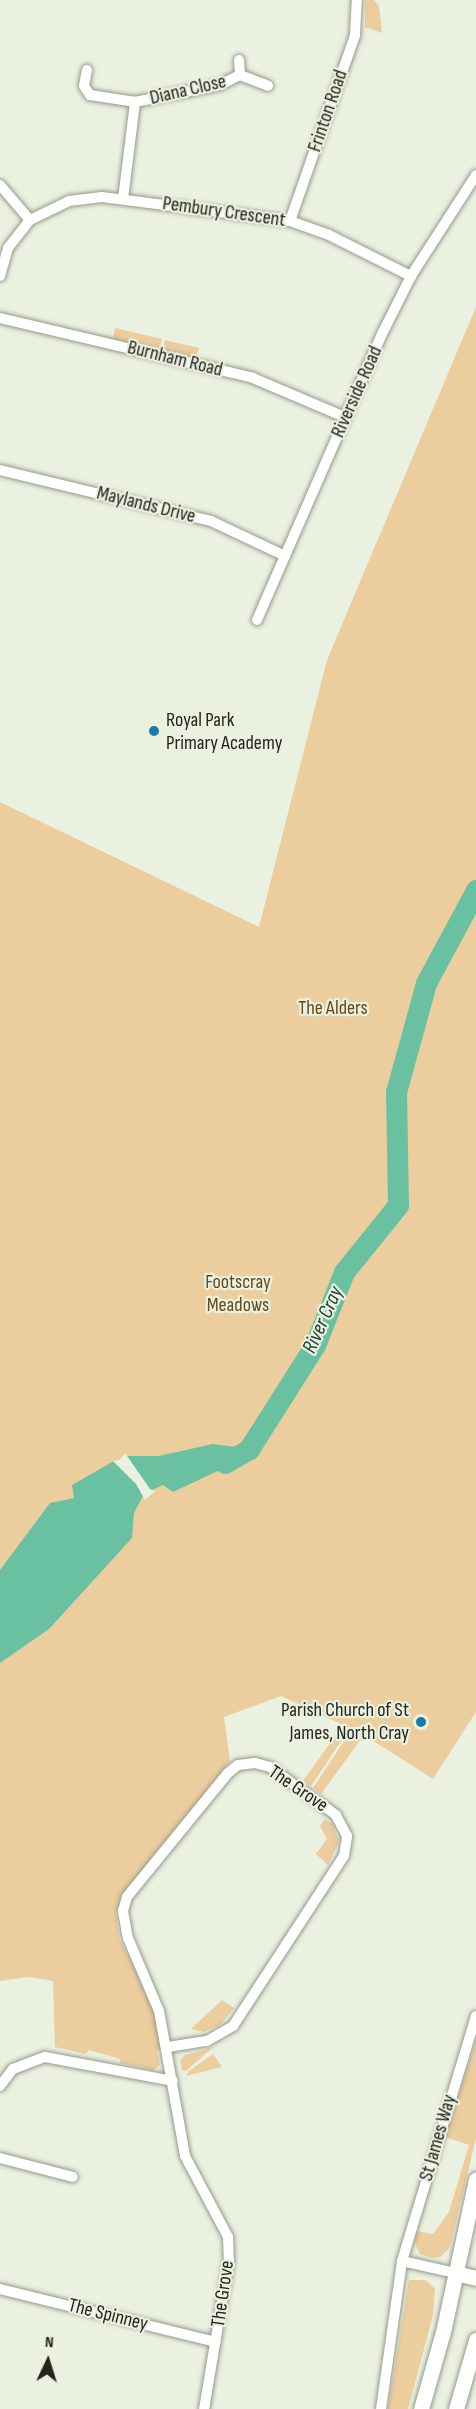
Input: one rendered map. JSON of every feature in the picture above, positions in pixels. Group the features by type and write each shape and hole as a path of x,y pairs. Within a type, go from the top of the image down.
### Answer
{"main road":[{"path":"421,2409 443,2332 476,2180"},
{"path":"455,2273 476,2278"},
{"path":"456,2409 476,2340"}],"street":[{"name":"Frinton Road","path":"290,221 355,35 357,0"},
{"name":"Diana Close","path":"239,60 240,75"},
{"name":"Diana Close","path":"87,70 84,87 90,94 135,102 220,85 240,75 267,86"},
{"name":"Diana Close","path":"123,199 135,102"},
{"name":"Riverside Road","path":"257,620 345,417 411,276 476,175"},
{"path":"0,185 30,220"},
{"name":"Pembury Crescent","path":"0,276 8,248 30,220 69,201 123,199 290,221 329,235 411,276"},
{"name":"Burnham Road","path":"0,318 253,378 345,417"},
{"name":"Maylands Drive","path":"0,470 211,521 285,556"},
{"name":"The Grove","path":"168,2047 213,2038 233,2026 345,1856 347,1836 336,1815 270,1767 255,1763 238,1765 228,1773 127,1897 124,1924 159,2011 168,2047 185,2156 228,2237 230,2260 204,2409"},
{"name":"St James Way","path":"381,2409 402,2261 476,2016"},
{"path":"0,2086 13,2069 45,2057 173,2081"},
{"path":"0,2158 73,2177"},
{"path":"402,2261 455,2273"},
{"name":"The Spinney","path":"0,2289 216,2342"}],"green space":[{"path":"365,0 374,0 379,6 382,33 365,27"},
{"name":"Footscray Meadows","path":"476,307 476,1712 433,1779 364,1735 321,1794 313,1788 352,1729 346,1727 348,1731 311,1786 303,1781 343,1725 281,1696 224,1717 230,1761 122,1895 116,1912 119,1938 151,2001 162,2047 157,2051 160,2065 154,2070 120,2063 120,2059 89,2050 86,2054 55,2047 53,1981 28,1977 0,1981 0,802 259,927 327,660"},
{"path":"115,328 162,339 160,350 113,339"},
{"path":"165,340 199,348 196,358 163,351"},
{"path":"325,1819 333,1825 339,1842 328,1865 316,1854 327,1839 320,1826"},
{"path":"222,2000 234,2008 221,2024 204,2032 191,2029"},
{"path":"476,2041 476,2138 450,2247 441,2257 431,2258 420,2254 415,2244 417,2231 433,2234 449,2212 469,2145 445,2137"},
{"path":"212,2048 186,2071 182,2071 180,2060 185,2055"},
{"path":"213,2054 222,2067 186,2076 189,2071"},
{"path":"409,2280 426,2280 435,2289 433,2315 408,2409 388,2409"}],"shaded area":[{"path":"213,1444 249,1449 239,1461 173,1492 163,1485 144,1494 134,1513 132,1538 49,1629 0,1663 0,1570 50,1503 74,1498 72,1485 114,1461 120,1464 125,1456 159,1456"}],"pier":[{"path":"125,1453 150,1489 155,1491 145,1500 136,1484 113,1461 120,1460"}],"waterway":[{"name":"River Cray","path":"225,1463 249,1449 315,1345 344,1272 398,1205 396,1092 426,983 476,890"}],"place":[{"name":"Royal Park Primary Academy","path":"154,731"},
{"name":"Parish Church of St James, North Cray","path":"421,1722"}],"park label":[{"name":"The Alders","path":"333,1008"}]}
